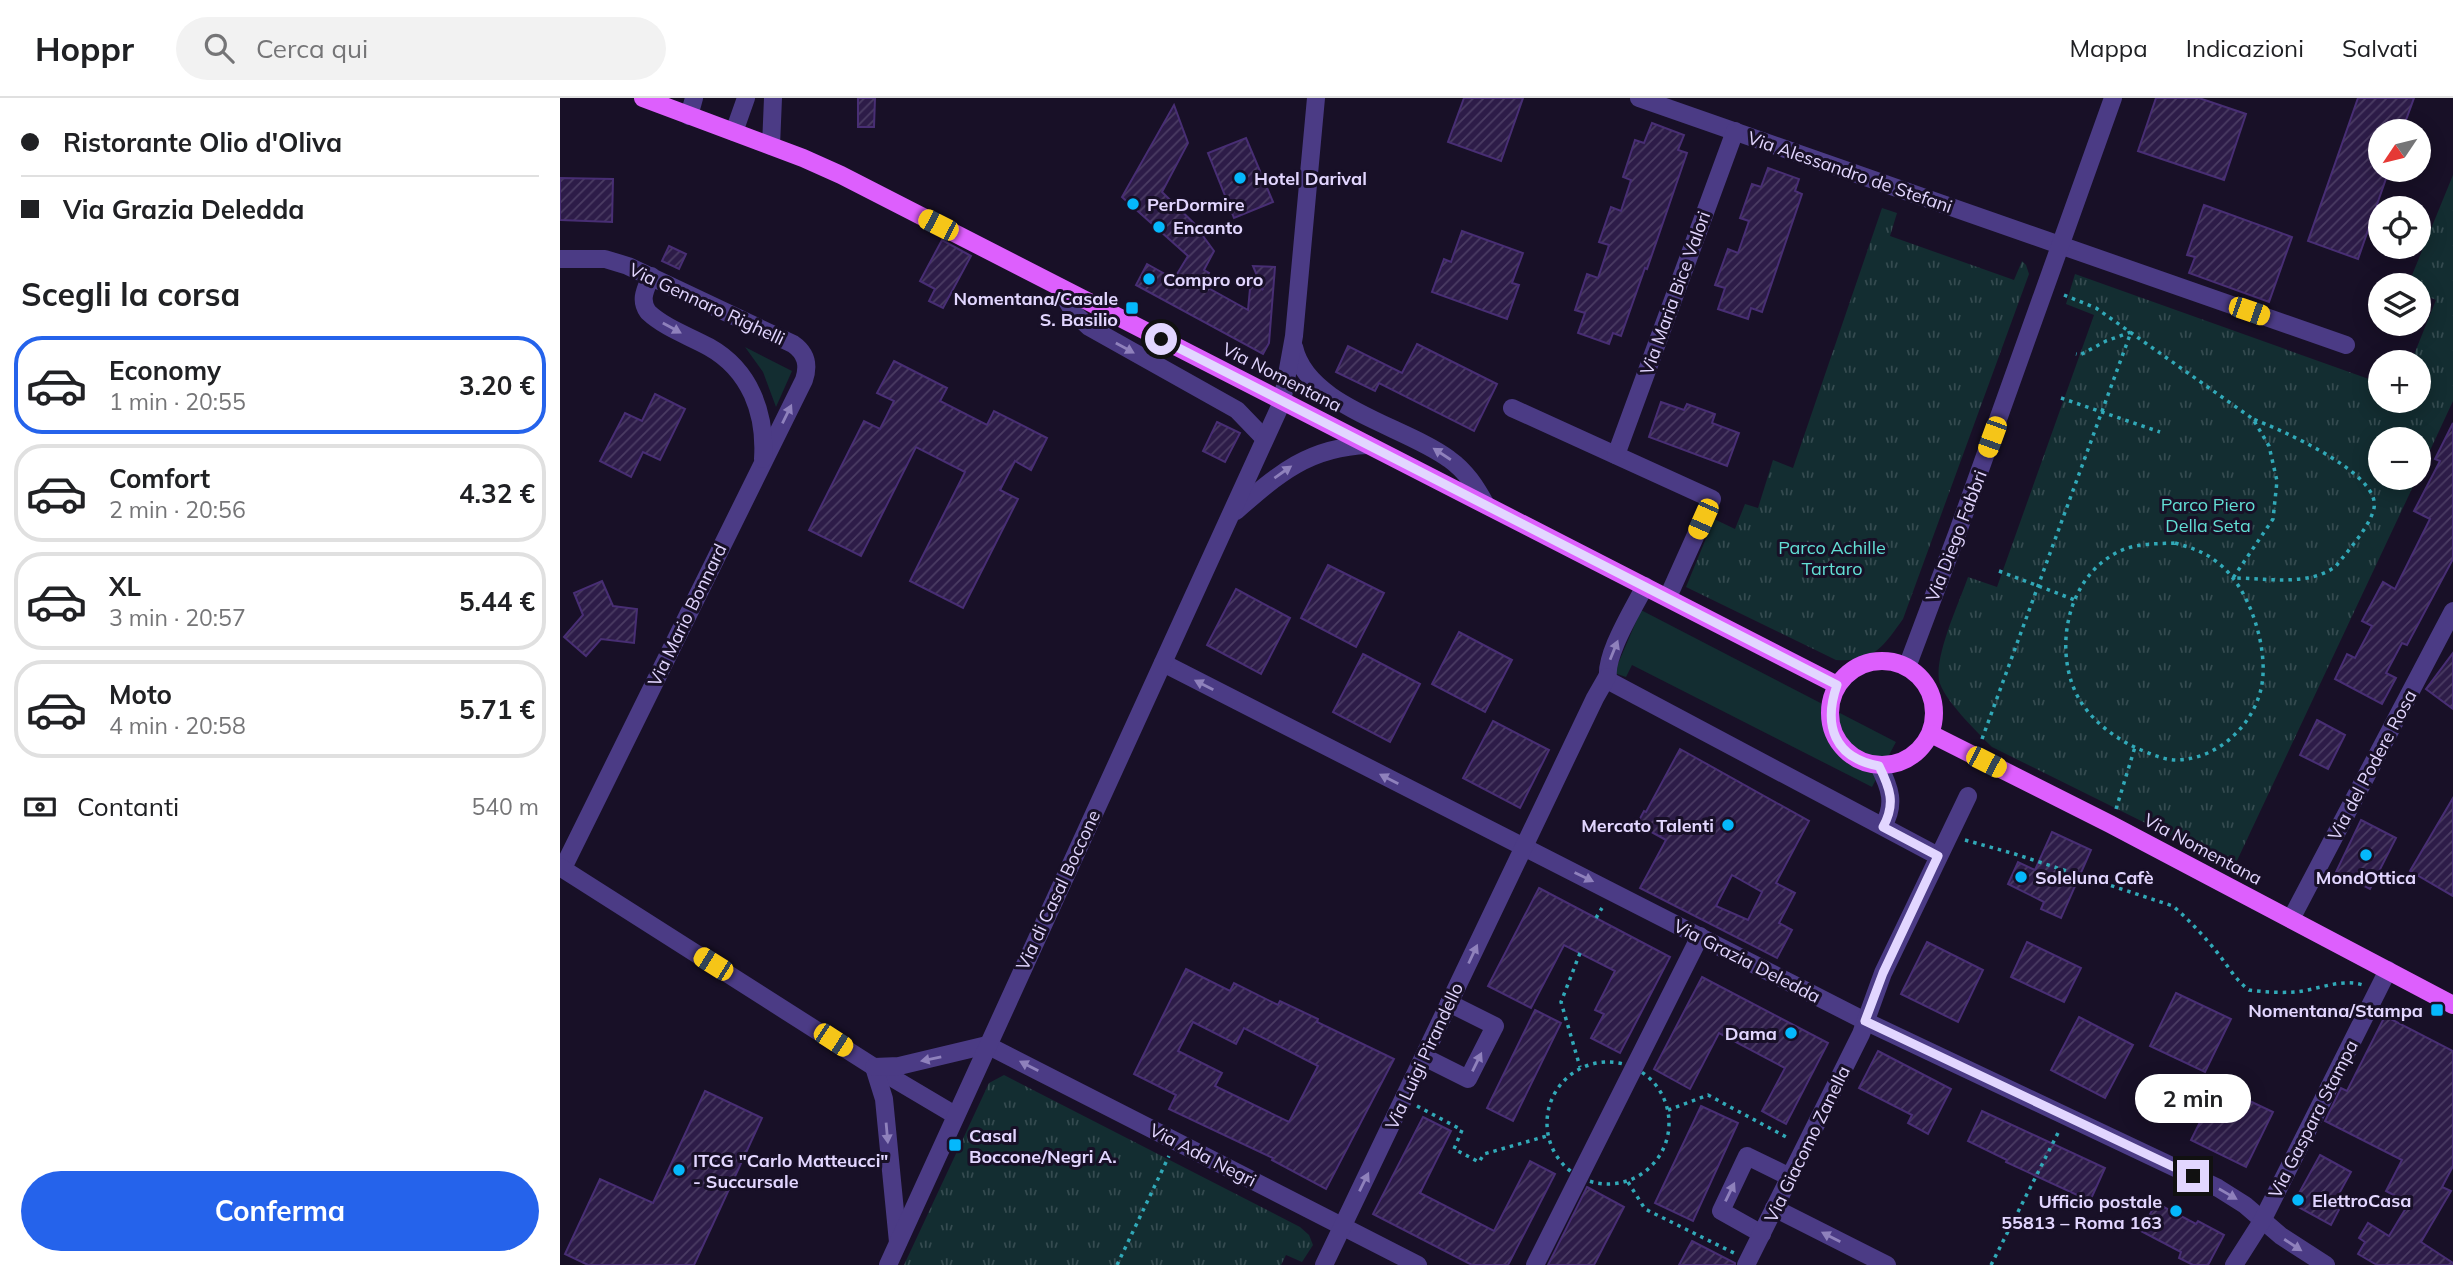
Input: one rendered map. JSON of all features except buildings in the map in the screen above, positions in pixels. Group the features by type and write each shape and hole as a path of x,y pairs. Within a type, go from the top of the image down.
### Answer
{"main road":[{"name":"Via Nomentana","path":"647,99 692,107 734,132 841,175 1837,685"},
{"path":"1885,661 1907,667 1919,676 1932,698 1934,710 1931,734 1914,755 1892,765 1879,766 1855,758 1837,741 1830,717 1830,704 1837,685 1849,672 1872,662 1885,661"},
{"name":"Via Nomentana","path":"1931,734 2110,824 2453,1005"}],"street":[{"path":"734,132 746,98"},
{"path":"771,146 773,98"},
{"name":"Via di Casal Boccone","path":"888,1265 1282,402 1293,344 1316,98"},
{"name":"Via Alessandro de Stefani","path":"1639,98 2061,246"},
{"name":"Via Diego Fabbri","path":"1907,667 2113,98"},
{"name":"Via Maria Bice Valori","path":"1616,455 1735,131"},
{"path":"2061,246 2346,345"},
{"name":"Via Gennaro Righelli","path":"560,259 612,261 651,276 793,344 806,359"},
{"path":"651,276 643,298 643,305 648,312 721,355 745,378 754,396 760,418 762,468"},
{"path":"1059,287 1083,323 1237,410 1264,438"},
{"name":"Via Nomentana","path":"1293,344 1304,370 1322,389 1446,456 1467,475 1486,505"},
{"name":"Via Mario Bonnard","path":"561,868 762,468 804,380 806,359"},
{"path":"1512,408 1712,499 1668,597"},
{"name":"Via di Casal Boccone","path":"1230,516 1297,462 1336,448 1368,445"},
{"name":"Via Luigi Pirandello","path":"1324,1265 1523,846 1607,677 1614,648 1645,586"},
{"name":"Via del Podere Rosa","path":"2291,919 2453,611"},
{"name":"Via Grazia Deledda","path":"1163,663 1865,1021 2218,1188 2239,1200 2291,1244 2326,1265"},
{"path":"1607,677 1613,684 1938,856"},
{"path":"1879,766 1892,799 1890,814 1883,827"},
{"name":"Via Giacomo Zanella","path":"1747,1263 1861,1034 1883,973 1968,796"},
{"path":"561,868 874,1067 955,1115"},
{"path":"1535,1265 1700,936"},
{"name":"Via Gaspara Stampa","path":"2234,1265 2262,1221 2388,970"},
{"path":"1424,1057 1468,1079 1495,1026 1449,1003"},
{"path":"874,1067 899,1066 987,1045"},
{"name":"Via Ada Negri","path":"987,1045 1418,1265"},
{"path":"874,1067 884,1099 898,1242"},
{"path":"1762,1234 1721,1211 1747,1156 1790,1177"},
{"path":"1774,1208 1887,1265"}],"path":[{"path":"2064,295 2096,308 2253,419 2320,449 2368,488 2375,504 2374,511 2358,537 2336,566 2328,572 2284,580 2233,578"},
{"path":"2076,354 2080,355 2131,332"},
{"path":"1981,741 2131,332"},
{"path":"2061,398 2160,432"},
{"path":"2233,578 2273,519 2277,481 2269,446 2253,419"},
{"path":"2146,544 2175,544 2198,549 2221,564 2233,578 2249,604 2260,641 2263,666 2261,690 2244,725 2220,746 2191,758 2175,760 2156,756 2112,734 2094,718 2076,692 2065,660 2066,625 2075,600 2096,567 2118,552 2146,544"},
{"path":"1999,571 2075,600"},
{"path":"2110,824 2135,747"},
{"path":"1948,835 2173,906 2190,921 2249,990 2295,992 2354,982 2378,990"},
{"path":"1580,953 1561,1002 1580,1067"},
{"path":"1668,1110 1708,1095 1804,1146"},
{"path":"1404,1099 1462,1130 1454,1149 1479,1162 1484,1154 1547,1136"},
{"path":"1991,1265 2067,1117"},
{"path":"1117,1265 1177,1142"},
{"path":"1628,1182 1645,1209 1747,1263"}],"green space":[{"name":"Parco Piero Della Seta","path":"2453,175 2453,401 2431,448 2431,427 2368,427 2368,490 2411,490 2234,867 1992,747 1962,715 1942,688 1939,680 1941,657 1968,577 1997,587 2094,315 2066,304 2075,274 2368,379 2368,413 2431,413 2431,350 2416,350 2421,336 2431,336 2431,312 2436,300 2431,298 2431,273 2413,273 2419,259 2431,259 2431,229"},
{"name":"Parco Achille Tartaro","path":"1882,208 1897,213 1890,236 2014,280 2022,261 2029,274 1903,619 1883,645 1868,656 1836,660 1686,587 1714,519 1735,529 1745,504 1758,508 1773,460 1793,468"},
{"path":"745,347 792,371 776,407 763,372"},
{"path":"1641,610 1896,742 1872,787 1632,665 1626,677 1614,673"},
{"path":"1004,1075 1300,1227 1309,1235 1313,1245 1302,1262 1286,1255 1281,1265 904,1265 989,1083"}],"place":[{"name":"Hotel Darival","path":"1240,178"},
{"name":"PerDormire","path":"1133,204"},
{"name":"Encanto","path":"1159,227"},
{"name":"Compro oro","path":"1149,279"},
{"name":"Nomentana/Casale S. Basilio","path":"1132,308"},
{"name":"Mercato Talenti","path":"1728,825"},
{"name":"MondOttica","path":"2366,855"},
{"name":"Soleluna Cafè","path":"2021,877"},
{"name":"Nomentana/Stampa","path":"2437,1010"},
{"name":"Dama","path":"1791,1033"},
{"name":"Casal Boccone/Negri A.","path":"955,1145"},
{"name":"ITCG \"Carlo Matteucci\" - Succursale","path":"679,1170"},
{"name":"ElettroCasa","path":"2298,1200"},
{"name":"Ufficio postale 55813 – Roma 163","path":"2176,1211"}],"route":[{"path":"1161,339 1837,685 1830,704 1832,729 1845,751 1866,764 1879,766 1892,799 1890,814 1883,827 1938,856 1883,973 1865,1021 2193,1176"}]}
